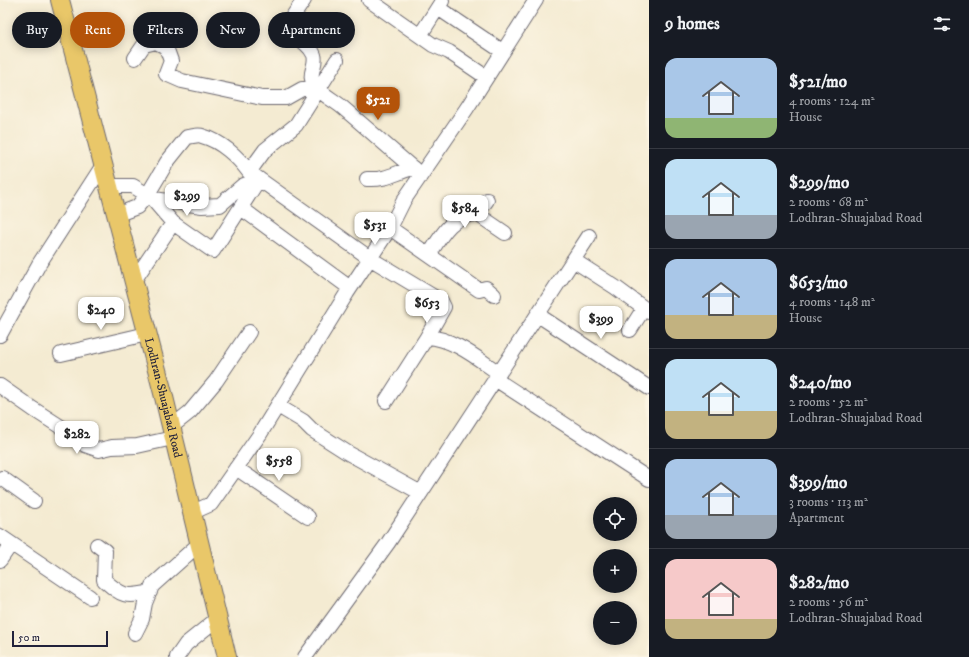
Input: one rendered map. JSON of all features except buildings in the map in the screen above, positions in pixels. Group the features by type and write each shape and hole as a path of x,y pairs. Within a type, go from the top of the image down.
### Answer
{"main road":[{"name":"Lodhran-Shuajabad Road","path":"60,0 134,282 227,657"}],"street":[{"path":"304,0 284,29 306,44 314,55 315,61 311,71 312,80 318,89 336,102 417,171"},
{"path":"369,0 421,34 433,44 449,52 486,77"},
{"path":"191,513 211,504 278,406 350,288 371,259 390,228 417,171 486,77 536,0"},
{"path":"421,34 440,4 502,52"},
{"path":"135,58 144,46 156,42 166,46 171,61 166,74 182,81 262,98 286,98 302,89 318,89"},
{"path":"148,194 173,223 213,251 241,208 265,150 296,125 337,60"},
{"path":"116,215 137,208 148,194 167,162 186,137 201,135 239,159 254,176 371,259 441,301 444,307 427,337 386,401"},
{"path":"0,335 39,264 103,166"},
{"path":"366,179 387,178 399,172 417,171"},
{"path":"108,186 133,186 154,199 202,206 220,205 254,176"},
{"path":"476,214 487,200"},
{"path":"241,208 350,288"},
{"path":"429,255 454,220 468,214 476,214 505,233"},
{"path":"134,282 173,223"},
{"path":"390,228 479,290 486,288 494,295"},
{"path":"305,657 388,543 589,236"},
{"path":"573,260 647,310 630,330"},
{"path":"538,314 649,388"},
{"path":"0,386 78,438 85,445 99,450 112,446 137,446 172,432 216,381 249,332"},
{"path":"61,354 147,334"},
{"path":"427,337 437,337 463,350 497,376 649,480"},
{"path":"278,406 303,421 312,430 348,453 421,493"},
{"path":"236,468 308,517"},
{"path":"1,475 34,501"},
{"path":"0,560 6,540 90,597"},
{"path":"135,633 142,619 145,602 152,586 199,544"},
{"path":"97,545 105,551 104,580 113,588 124,596 135,596 150,592"},
{"path":"176,657 186,644 217,619"}]}
